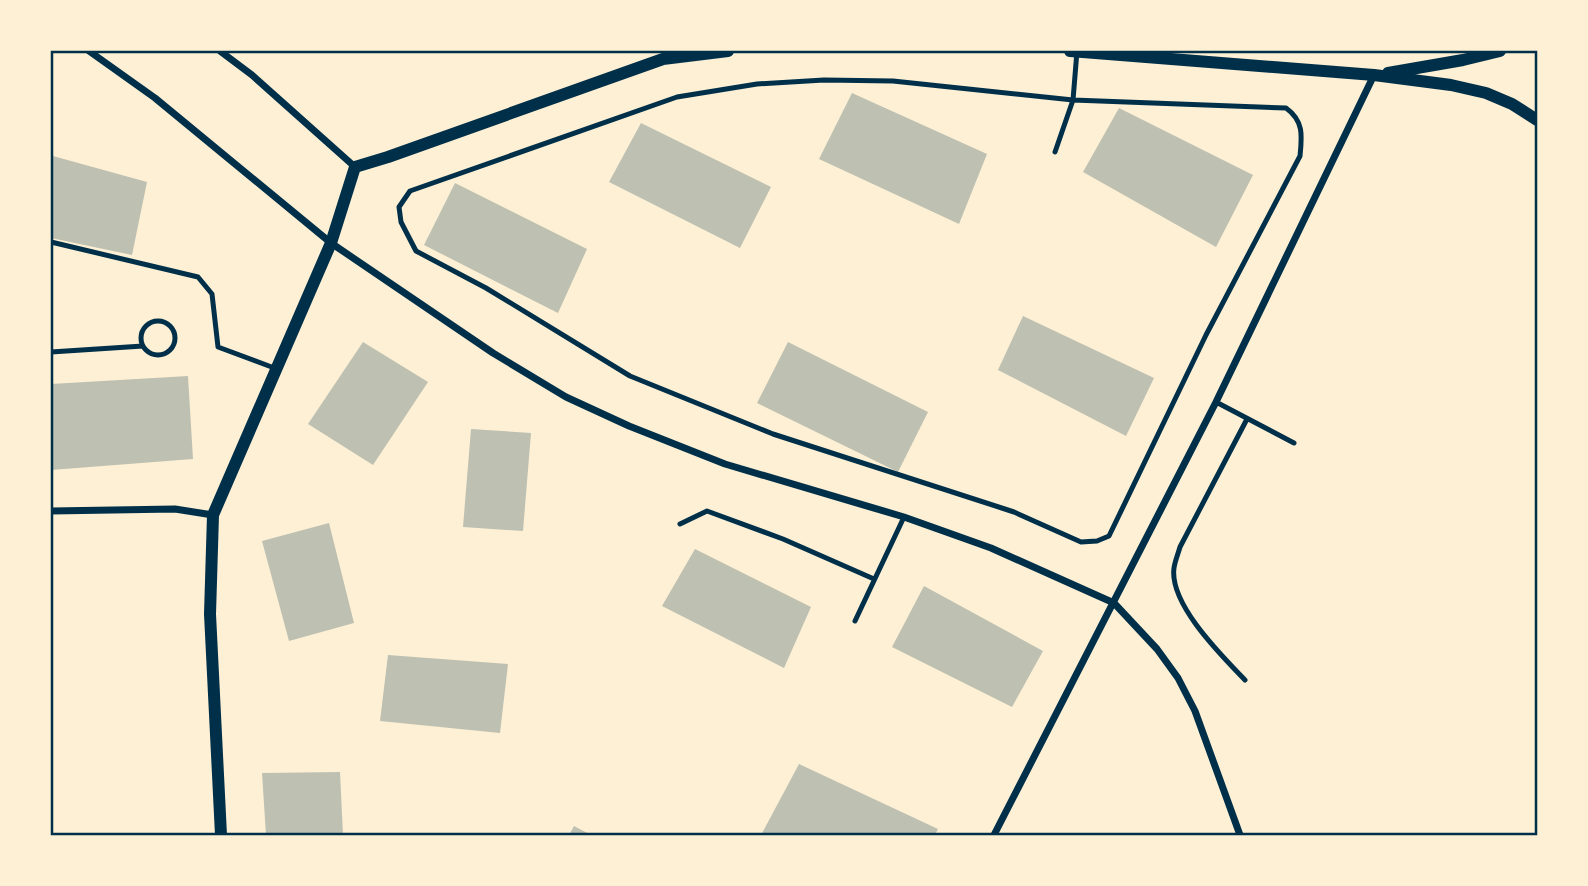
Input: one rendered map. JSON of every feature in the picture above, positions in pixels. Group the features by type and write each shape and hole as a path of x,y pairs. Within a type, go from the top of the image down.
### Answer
{"street":[{"path":"89,51 155,97 331,243 493,352 566,397 629,426 725,464 904,517 992,548 1114,604 1157,649 1178,678 1195,711 1240,835"},
{"path":"220,51 355,167"},
{"path":"355,167 663,59 728,51"},
{"path":"1070,51 1374,75 1451,85 1486,93 1512,104 1537,120"},
{"path":"1374,75 1500,51"},
{"path":"994,835 1216,402 1374,75"},
{"path":"221,835 210,614 213,515 331,243 355,167"},
{"path":"51,511 175,509 213,515"}],"lane":[{"path":"1055,152 1073,100 1077,51"},
{"path":"852,80 905,82 1073,100 1286,108 1296,115 1302,135 1300,156 1206,335 1109,536 1097,541 1081,542 1014,512 773,434 630,376 486,288 416,251 401,222 399,207 410,191 677,97 757,84 852,80"},
{"path":"51,242 198,277 212,294 218,347 277,369"},
{"path":"51,352 143,346 152,355 163,355 173,348 174,331 165,322 148,324 142,332 143,346"},
{"path":"1216,402 1294,443"},
{"path":"1245,680 1206,639 1177,593 1174,570 1180,547 1247,419"},
{"path":"680,524 708,510 874,579"},
{"path":"855,621 904,517"}],"building":[{"path":"852,93 987,154 959,224 819,159"},
{"path":"1119,108 1253,175 1216,247 1083,172"},
{"path":"641,123 771,187 740,248 609,182"},
{"path":"53,156 147,182 132,255 51,238"},
{"path":"455,183 587,249 558,313 424,245"},
{"path":"1023,316 1154,378 1126,436 998,370"},
{"path":"363,342 428,382 373,465 308,424"},
{"path":"788,342 928,412 898,472 757,403"},
{"path":"188,376 193,459 51,470 51,384"},
{"path":"471,429 531,433 523,531 463,527"},
{"path":"329,523 354,623 289,641 262,541"},
{"path":"695,549 811,607 784,668 662,606"},
{"path":"924,586 1043,651 1012,707 892,647"},
{"path":"388,655 508,664 500,733 380,721"},
{"path":"799,764 938,829 935,835 761,835"},
{"path":"340,772 343,835 266,835 262,773"},
{"path":"574,826 591,835 569,835"}]}
